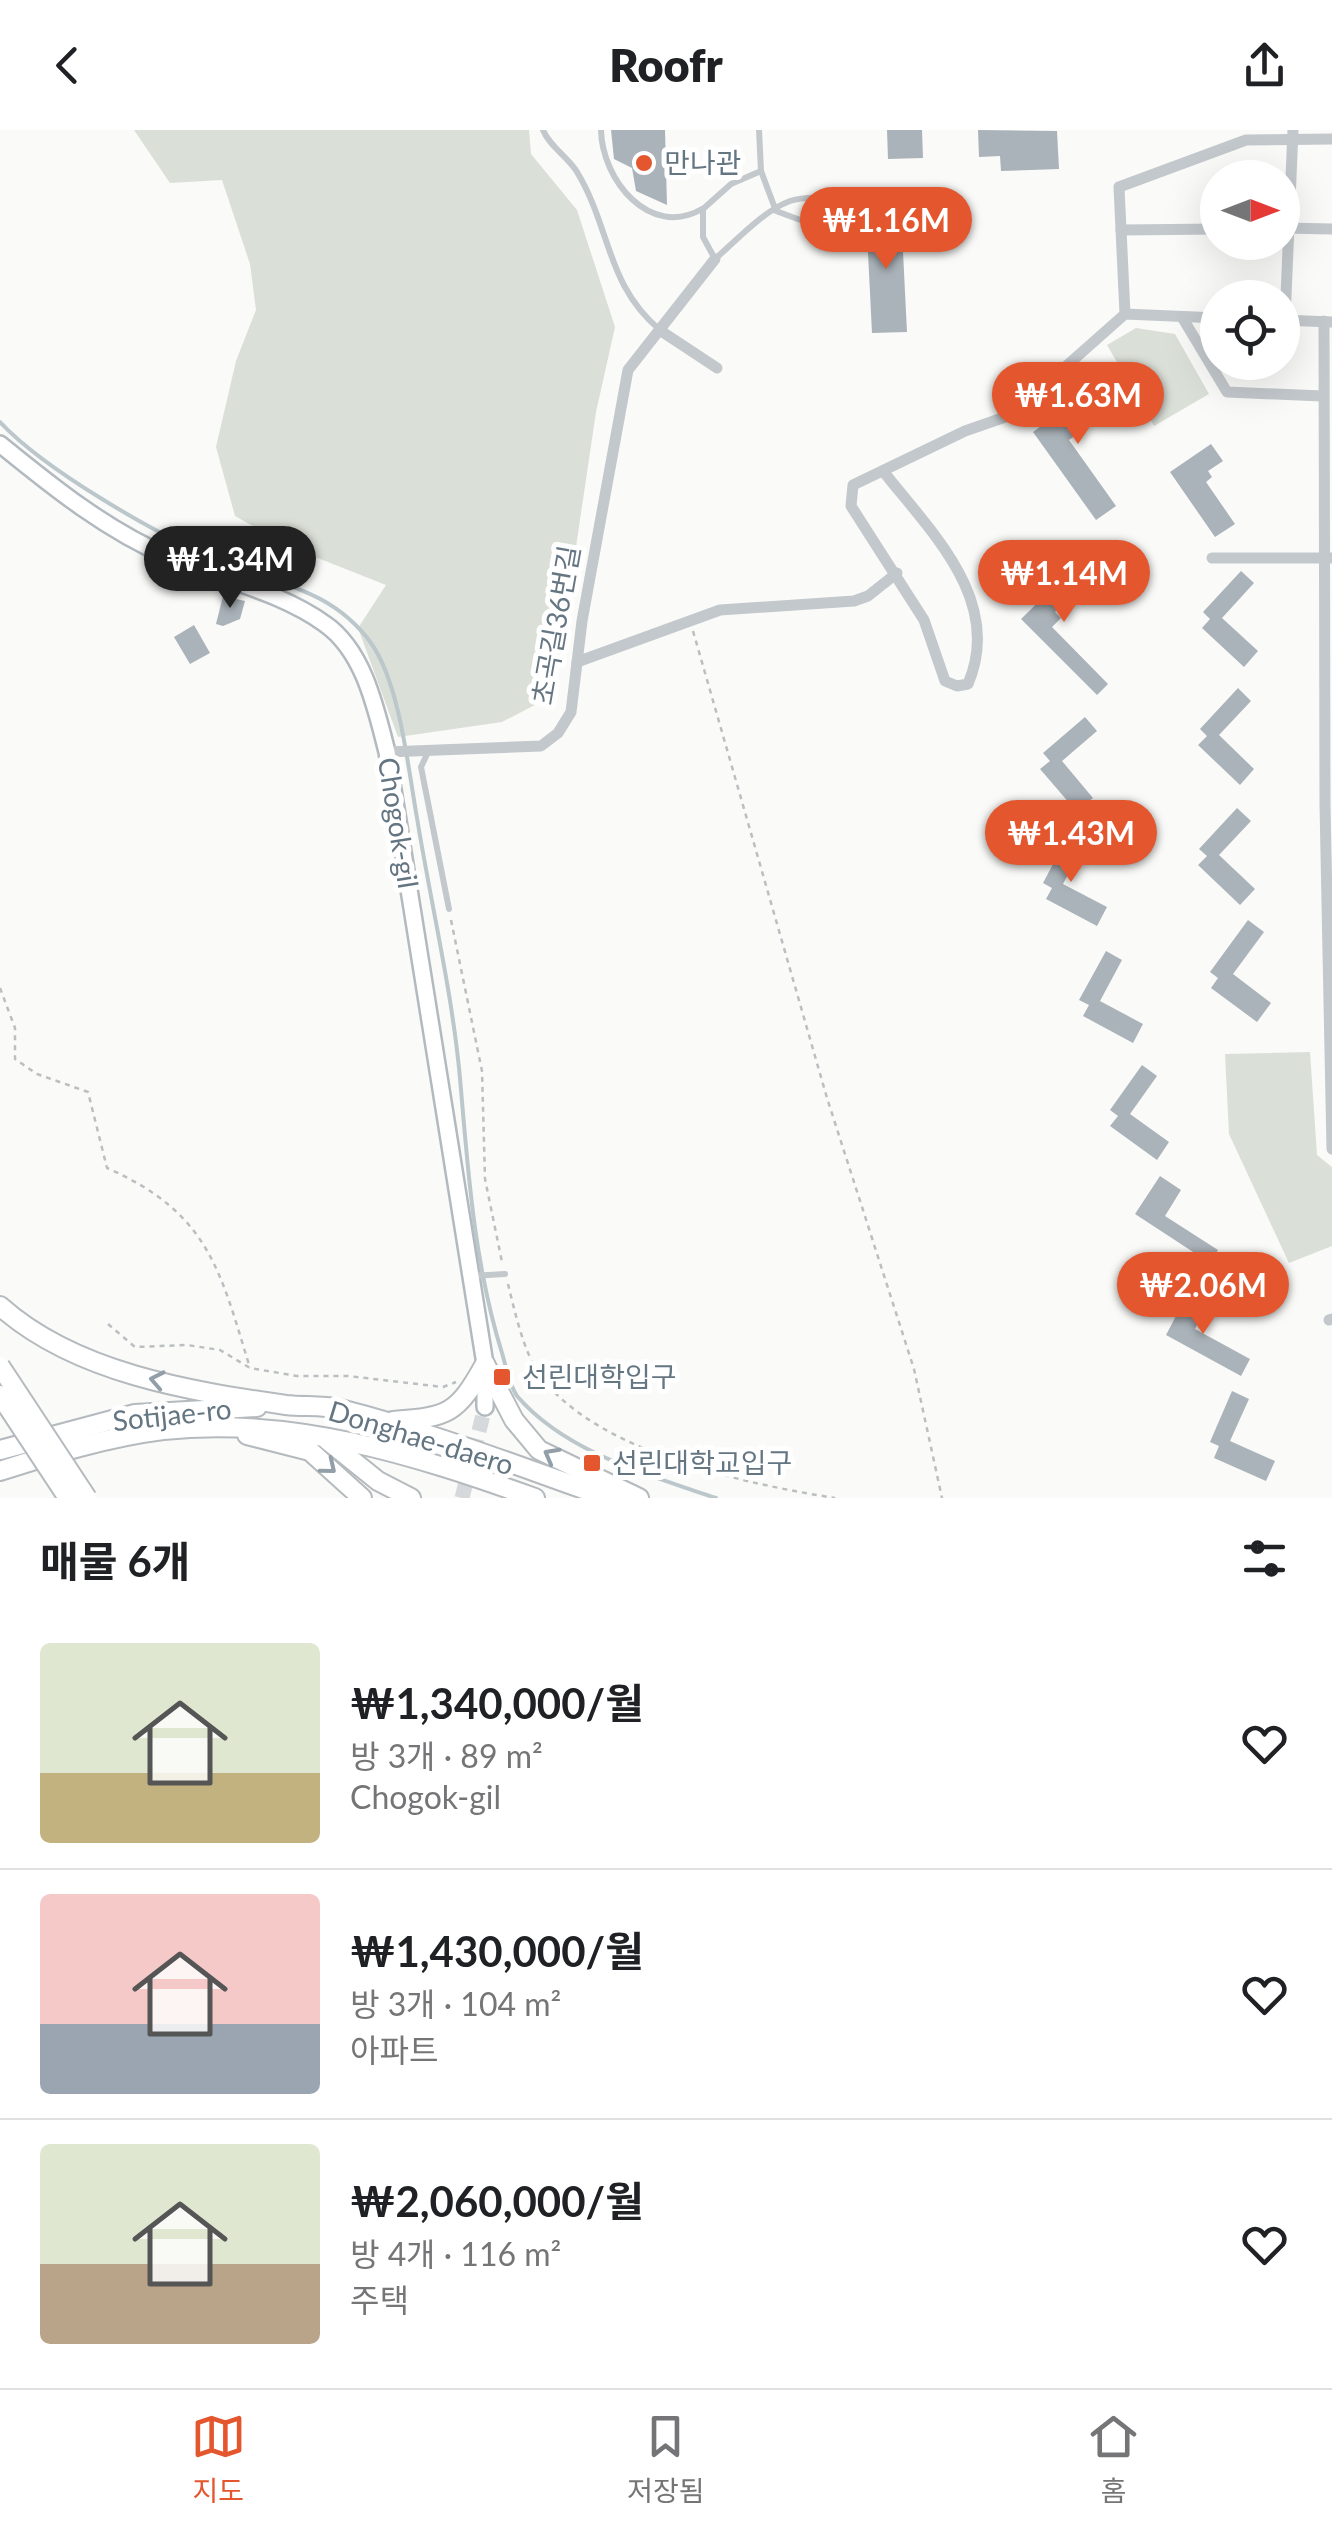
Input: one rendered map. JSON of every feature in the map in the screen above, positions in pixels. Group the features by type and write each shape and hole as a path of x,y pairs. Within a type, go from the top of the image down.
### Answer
{"main road":[{"path":"0,1306 18,1322 119,1373 288,1405"},
{"path":"379,1422 439,1418 458,1408 486,1364"},
{"path":"486,1364 514,1420 539,1450 639,1498"},
{"path":"0,1366 87,1498"},
{"path":"0,1396 68,1498"},
{"name":"Donghae-daero","path":"288,1405 337,1408 444,1439 609,1498"},
{"name":"Sotijae-ro","path":"0,1450 135,1414 288,1405"},
{"path":"222,1428 310,1452 362,1498"},
{"name":"Donghae-daero","path":"82,1445 163,1430 284,1429 416,1457 535,1498"},
{"path":"322,1437 378,1481 411,1498"},
{"name":"Sotijae-ro","path":"0,1471 82,1445"}],"street":[{"path":"1125,314 1119,187 1246,140 1292,135 1332,140"},
{"path":"1290,160 1292,135"},
{"path":"1300,228 1332,228"},
{"path":"1121,230 1200,229"},
{"name":"초곡길36번길","path":"393,752 431,747 542,746 558,734 572,712 577,662 628,370 715,259"},
{"path":"883,471 964,575 977,627 976,664 968,684 945,681 924,620 851,506 853,485 965,431 1011,415 1125,314 1200,318"},
{"path":"1182,317 1227,392 1322,396"},
{"path":"1300,321 1328,322 1322,396 1328,558 1332,1148"},
{"path":"660,330 717,368"},
{"name":"Chogok-gil","path":"0,444 91,516 167,556 326,624 350,651 393,752 486,1364 486,1407"},
{"path":"1212,558 1328,558"},
{"path":"577,662 690,620 756,604 854,600 868,596 897,573"}],"lane":[{"path":"543,130 576,169 594,203 620,283 638,311 660,330"},
{"path":"600,130 601,150 619,184 641,207 672,219 688,218 730,184 760,171"},
{"path":"703,209 703,237 715,259 776,210 791,201 861,201 860,218 822,228 776,210 760,171 759,130"},
{"path":"431,747 421,767 449,909"},
{"path":"471,1276 505,1274"}],"path":[{"path":"690,620 827,1098 914,1369 942,1498"},
{"path":"449,909 482,1071 486,1178 505,1274 539,1374 563,1400 632,1442 694,1468 744,1483 835,1498"},
{"path":"0,988 15,1028 15,1059 37,1074 88,1092 107,1168 148,1186 203,1241 224,1283 250,1368"},
{"path":"108,1324 134,1348 188,1346 220,1350 250,1368 422,1386 444,1387 461,1380"}],"shaded area":[{"path":"134,130 529,130 531,154 577,210 615,327 596,412 554,695 502,722 398,737 358,628 386,585 290,547 235,516 216,447 236,361 256,310 250,264 222,180 170,183"},
{"path":"1136,328 1175,334 1209,394 1154,426 1107,345"},
{"path":"1310,1052 1317,1155 1332,1167 1332,1246 1289,1263 1229,1134 1225,1054"}],"building":[{"name":"만나관","path":"611,130 665,130 667,205 636,191 632,168 614,159"},
{"path":"887,130 922,130 923,158 888,159"},
{"path":"978,130 1057,131 1059,169 1001,171 1000,156 979,157"},
{"path":"901,212 907,332 872,333 866,213"},
{"path":"1108,377 1119,393 1071,428 1076,435 1069,440 1116,506 1096,520 1033,432"},
{"path":"1211,444 1223,461 1208,471 1212,477 1206,482 1235,524 1215,537 1170,472"},
{"path":"1082,559 1095,572 1055,612 1061,618 1052,627 1108,684 1097,695 1021,619"},
{"path":"1241,571 1254,583 1222,618 1258,651 1244,667 1202,628 1210,619 1203,612"},
{"path":"223,596 245,601 240,619 223,626 216,624"},
{"path":"194,625 210,653 190,664 174,637"},
{"path":"1238,688 1251,701 1219,735 1254,769 1240,785 1198,745 1207,736 1200,729"},
{"path":"1085,717 1097,731 1062,761 1093,798 1077,812 1040,769 1050,761 1043,753"},
{"path":"1237,808 1251,821 1219,855 1255,889 1240,905 1198,865 1207,856 1199,849"},
{"path":"1069,834 1085,842 1063,884 1107,907 1097,926 1046,899 1052,888 1043,883"},
{"path":"1248,920 1264,932 1233,974 1271,1003 1257,1022 1211,988 1218,978 1210,972"},
{"path":"1106,951 1122,960 1100,1001 1143,1024 1133,1043 1083,1016 1089,1005 1079,1000"},
{"path":"1142,1065 1157,1076 1130,1114 1169,1142 1157,1160 1110,1126 1118,1116 1110,1110"},
{"path":"1160,1176 1181,1190 1165,1216 1218,1250 1210,1263 1135,1214"},
{"path":"1188,1293 1208,1304 1195,1329 1250,1359 1241,1376 1166,1335"},
{"path":"1232,1391 1249,1399 1230,1441 1275,1461 1266,1481 1214,1458 1219,1446 1210,1442"}],"waterway":[{"path":"0,422 44,460 132,517 191,548 320,599 338,610 371,643 389,681 406,751 452,1013 479,1251 492,1319 512,1386 537,1416 583,1447 716,1498"}],"tunnel":[{"path":"462,1498 485,1407"}],"place":[{"name":"만나관","path":"644,163"},
{"name":"선린대학입구","path":"502,1377"},
{"name":"선린대학교입구","path":"592,1463"}]}
